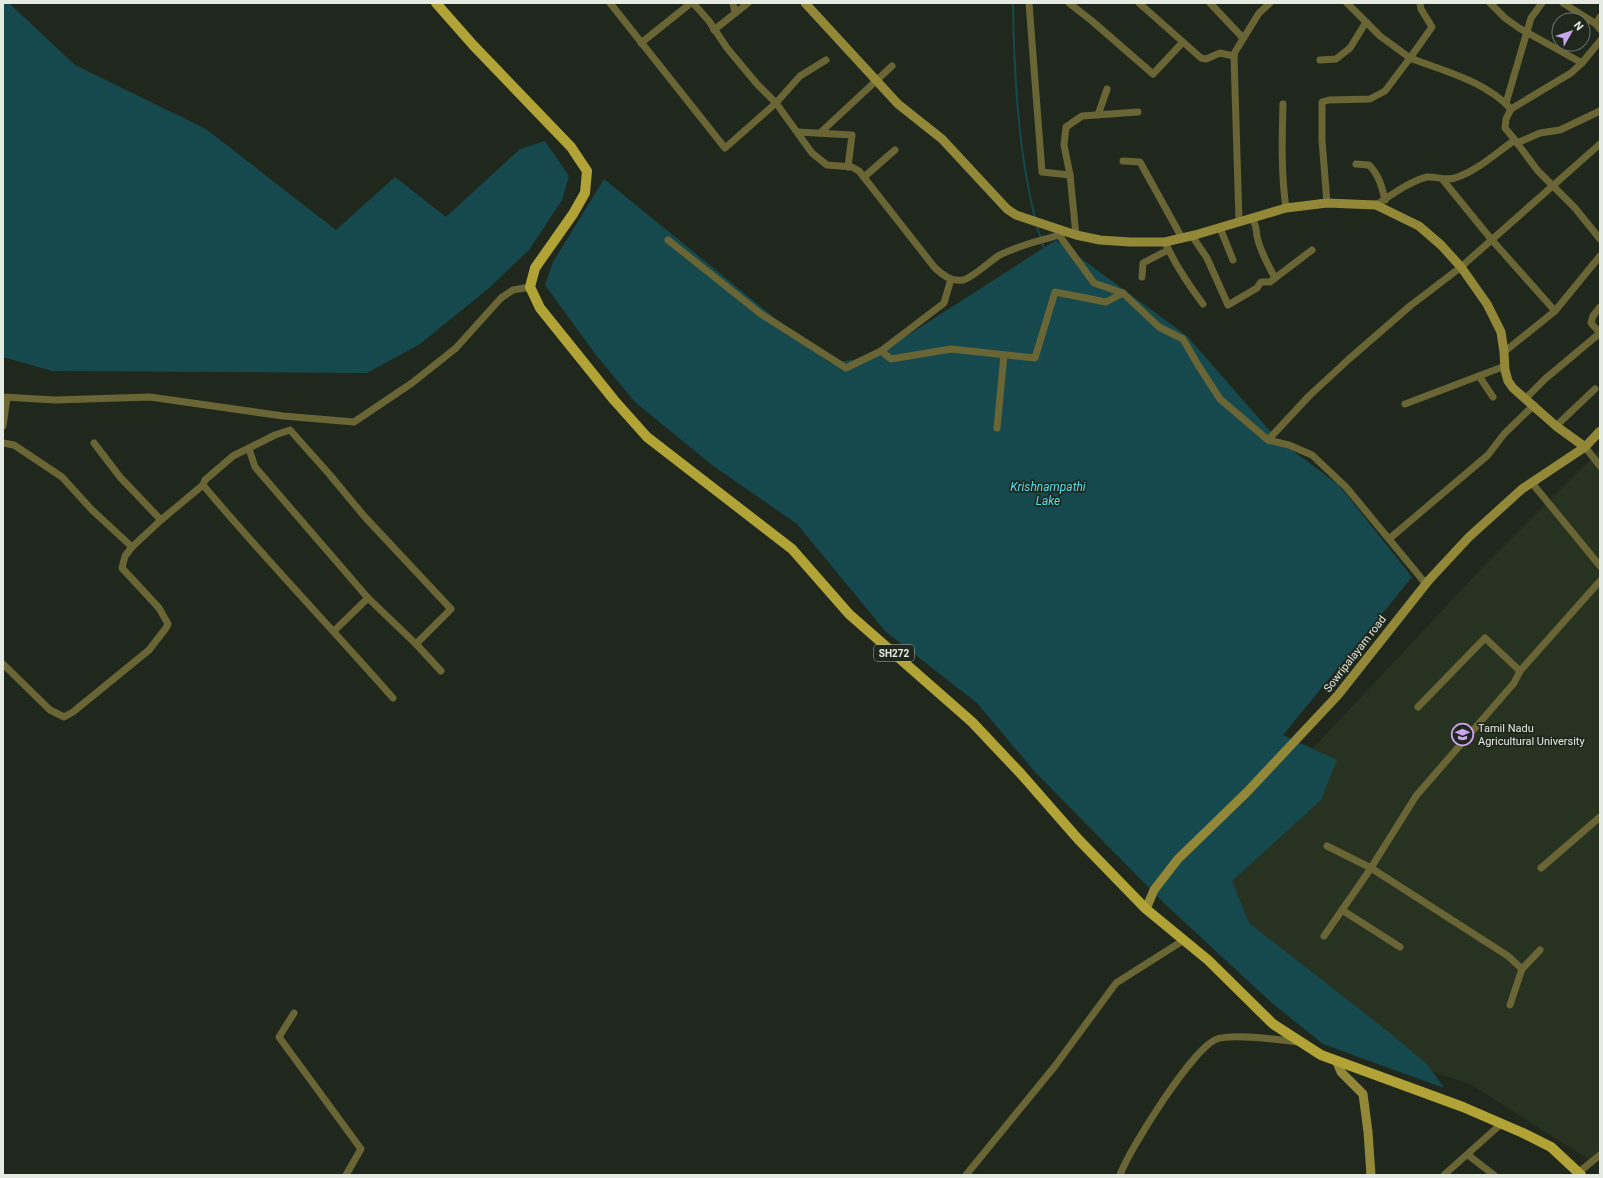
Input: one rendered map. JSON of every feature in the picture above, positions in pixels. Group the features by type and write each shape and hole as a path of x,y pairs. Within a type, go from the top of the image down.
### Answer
{"main road":[{"path":"436,3 473,45 571,147 587,171 585,193 535,268 530,287"},
{"name":"SH272","path":"530,287 540,308 614,400 647,437 792,549 849,614 972,722 1022,775 1078,839 1146,909 1208,960 1273,1024 1299,1042 1321,1055 1337,1062 1463,1107 1523,1133 1551,1147 1580,1174"}],"street":[{"path":"610,3 725,148 776,103 800,76 826,60"},
{"path":"641,43 692,3 752,78 776,103 812,153 827,165 852,167 859,171 936,268 948,278 964,280 999,256 1021,246 1059,235 1076,235 1100,240 1167,246"},
{"path":"733,3 735,13"},
{"path":"714,30 748,3"},
{"path":"805,3 898,104 942,139 1007,209 1016,215 1049,227 1059,235 1094,283 1123,293 1159,327 1183,338 1220,399 1268,440 1289,445 1312,455 1346,487 1426,584"},
{"path":"1030,3 1042,172 1070,175"},
{"path":"1069,3 1153,74 1183,42"},
{"path":"1138,3 1202,58 1206,59 1220,53 1234,56"},
{"path":"1210,3 1243,38"},
{"path":"1239,222 1234,56 1243,38 1259,13 1270,3"},
{"path":"1347,3 1380,36 1410,58 1471,82 1499,98 1511,109"},
{"path":"1327,203 1322,140 1322,102 1329,100 1370,99 1385,92 1432,26 1421,8 1420,3"},
{"path":"1490,3 1505,18 1526,32 1582,63"},
{"path":"1506,103 1531,18 1542,3"},
{"path":"1563,3 1598,26 1600,17"},
{"path":"1320,60 1336,59 1350,48 1366,22"},
{"path":"1600,41 1582,63 1571,73 1511,109 1506,119 1505,128 1538,171 1575,208 1600,239"},
{"path":"820,133 892,66"},
{"path":"1098,115 1107,89"},
{"path":"1283,104 1282,150 1286,208"},
{"path":"1376,205 1416,181 1429,177 1443,180 1454,178 1470,172 1516,141 1540,133 1560,130 1600,111"},
{"path":"1076,235 1070,175 1064,145 1066,127 1082,116 1138,112"},
{"path":"798,132 852,135 848,167"},
{"path":"1268,440 1309,396 1348,359 1410,306 1461,267 1600,144"},
{"path":"864,177 895,150"},
{"path":"1123,161 1140,162 1182,238"},
{"path":"1356,164 1369,165 1374,170 1381,184 1385,200"},
{"path":"1443,180 1491,239 1555,311"},
{"path":"1142,277 1143,263 1167,246 1182,238 1286,208 1327,203 1376,205 1419,226 1441,245 1461,267 1487,304 1501,332 1508,381 1513,388 1556,426 1585,446 1600,466"},
{"path":"1252,218 1256,226 1257,236 1266,261 1274,278"},
{"path":"1220,228 1233,260"},
{"path":"1192,236 1207,258 1228,305 1258,288 1261,282 1270,282 1312,250"},
{"path":"668,240 761,314 846,368 881,351 944,303 951,279"},
{"path":"1167,246 1180,273 1203,304"},
{"path":"1504,352 1555,311 1600,256"},
{"path":"3,426 5,397 55,400 150,397 283,416 354,422 412,383 456,348 501,298 513,290 530,287"},
{"path":"881,351 891,359 951,349 1035,358 1055,292 1106,302 1123,293"},
{"path":"1526,398 1545,379 1600,333 1591,323 1593,316 1600,307"},
{"path":"997,428 1004,355"},
{"path":"1405,404 1505,366"},
{"path":"1479,376 1493,397"},
{"path":"1556,426 1595,389"},
{"path":"1389,539 1488,455 1504,434 1534,405"},
{"path":"283,416 290,430 364,516 451,609 416,644"},
{"path":"3,664 50,710 64,717 73,712 149,650 168,624 159,608 122,568 125,556 132,546 203,485 205,480 232,456 275,435 290,430"},
{"name":"Sowripalayam road","path":"1146,909 1154,890 1178,859 1247,792 1338,696 1426,584 1469,537 1500,508 1532,483 1585,446 1600,431"},
{"path":"3,443 14,445 62,477 92,510 132,546"},
{"path":"94,443 120,477 161,520"},
{"path":"248,449 255,467 368,598 416,644 441,671"},
{"path":"1532,483 1600,566"},
{"path":"203,485 242,532 334,631 393,698"},
{"path":"1324,936 1371,868 1416,796 1514,683 1520,671 1600,581"},
{"path":"334,631 368,598"},
{"path":"1418,707 1485,638 1520,671"},
{"path":"1541,868 1600,816"},
{"path":"1327,846 1371,868 1508,956 1522,969"},
{"path":"1342,910 1400,947"},
{"path":"966,1175 1055,1066 1116,983 1184,940"},
{"path":"1510,1005 1522,969 1540,950"},
{"path":"294,1013 279,1037 360,1149 346,1175"},
{"path":"1120,1175 1124,1165 1155,1112 1177,1079 1204,1049 1216,1039 1231,1036 1299,1042"},
{"path":"1337,1062 1341,1072 1362,1094 1368,1132 1371,1175"},
{"path":"1444,1175 1501,1124"},
{"path":"1468,1155 1494,1175"},
{"path":"1580,1174 1600,1155"}],"shaded area":[{"name":"Tamil Nadu Agricultural University","path":"1600,450 1600,1157 1593,1162 1470,1084 1362,1048 1171,900 1482,568"}],"water":[{"path":"3,3 9,3 75,65 206,129 336,230 395,177 446,217 520,149 545,141 569,176 562,200 529,250 489,288 420,344 367,373 52,371 3,357"},
{"name":"Krishnampathi Lake","path":"604,179 830,363 874,357 1056,240 1187,336 1277,439 1339,485 1412,577 1283,735 1337,760 1321,800 1232,881 1249,923 1385,1029 1427,1064 1444,1088 1323,1044 1272,1003 1166,905 1036,773 977,703 886,632 797,524 712,465 635,402 596,355 545,285 553,262"}],"waterway":[{"path":"1013,3 1014,57 1018,111 1029,192 1035,218"},
{"path":"1036,224 1045,251"}],"place":[{"name":"Tamil Nadu Agricultural University","path":"1463,734"}]}
